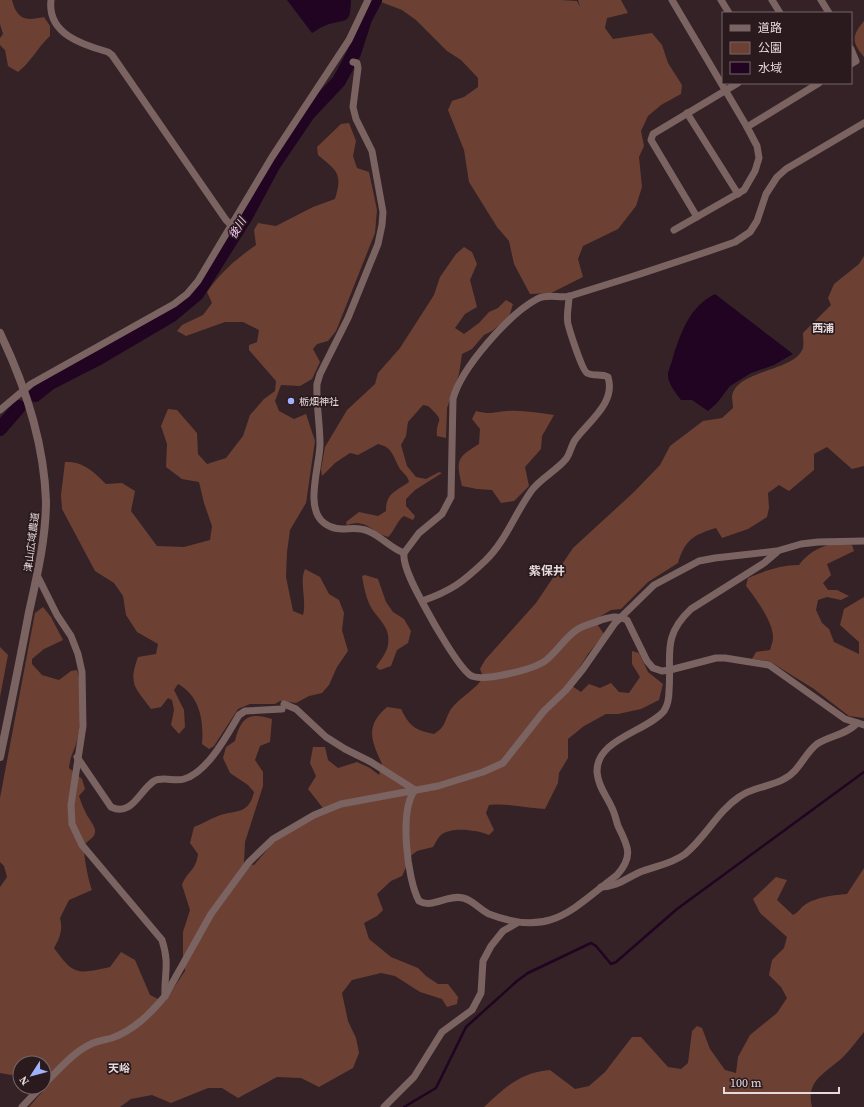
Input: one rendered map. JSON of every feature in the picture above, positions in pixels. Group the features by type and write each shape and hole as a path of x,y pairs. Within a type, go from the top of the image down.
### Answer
{"street":[{"path":"51,0 50,6 54,19 68,37 80,44 108,52 112,55 186,163 231,225"},
{"path":"0,410 24,388 138,325 187,294 198,282 272,157 349,40 368,0"},
{"path":"672,0 725,91 748,127 757,146 759,158 751,178 744,190 674,230"},
{"path":"721,0 728,12"},
{"path":"772,0 779,12"},
{"path":"821,0 828,12"},
{"path":"852,51 856,60 852,63"},
{"path":"353,62 357,63 358,68 353,107 356,119 372,151 383,212 382,225 368,270 348,318 320,374 317,384 320,447 314,494 315,507 319,517 324,523 332,528 342,531 358,528 367,530 404,553"},
{"path":"697,217 651,140 653,134 736,84"},
{"path":"748,127 817,84"},
{"path":"687,114 738,194"},
{"path":"860,724 845,719 769,665 716,658 670,670 662,671 653,668 650,665 627,620 620,617 611,617 578,629 545,661 533,667 481,678 471,676 464,670 422,601 404,560 404,553 419,533 442,514 452,497 453,399 456,387 464,372 481,351 528,304 539,298 568,296 735,242 750,232 757,221 766,194 781,173 864,123"},
{"path":"422,601 445,593 457,586 499,546 520,508 533,489 566,459 574,442 605,404 610,394 608,377 603,374 586,372 582,366 568,324 568,296"},
{"name":"津山広域農道","path":"0,333 24,388 39,448 45,494 45,518 37,575 0,757"},
{"path":"52,1077 80,1051 91,1044 110,1038 135,1026 150,1014 165,996 211,914 249,862 273,838 314,815 341,804 415,790 457,780 483,772 503,763 544,711 566,690 583,669 620,617 654,585 699,561 778,551 800,544 818,542 864,542"},
{"path":"415,790 408,801 407,844 413,882 419,900 428,904 450,897 466,899 490,914 517,923 553,920 562,916 601,887 624,867 628,847 612,808 600,789 598,767 610,746 640,729 664,710 668,702 671,637 682,617 691,609 764,563 778,551"},
{"path":"37,575 57,615 71,636 78,654 82,672 83,726 77,757 71,806 72,824 82,845 162,940 166,953 167,968 165,996"},
{"path":"77,757 111,807 118,810 123,810 132,805 155,781 160,779 184,779 191,776 212,759 239,715 245,711 283,707 296,709 326,737 345,750 371,762 415,790"},
{"path":"601,887 614,886 645,870 668,864 676,859 693,846 715,820 735,800 752,790 785,779 793,773 818,744 860,724"},
{"path":"384,1107 414,1077 442,1032 464,1017 475,1007 481,993 483,961 496,938 503,931 517,923"},
{"path":"22,1107 33,1095"}],"green space":[{"path":"0,0 12,0 17,12 23,18 32,19 44,17 50,26 50,36 27,64 18,72 8,66 5,50 0,45 0,38 3,34 0,24"},
{"path":"382,0 561,0 577,1 580,7 578,0 621,0 628,13 607,18 605,28 613,39 652,33 662,45 668,63 682,85 681,94 661,105 648,116 641,131 644,146 639,157 642,187 636,206 618,229 583,246 578,259 583,277 551,293 530,294 514,264 509,241 497,227 469,182 464,150 448,110 452,101 464,97 478,87 478,78 461,60 447,51 416,20 402,10 381,2"},
{"path":"864,21 864,57 855,43 855,35"},
{"path":"349,123 356,141 353,156 357,168 369,172 377,210 375,233 336,331 328,341 317,344 313,349 320,362 312,379 300,386 281,385 275,401 279,411 294,419 306,414 315,441 306,503 290,530 287,552 286,577 293,611 303,615 303,574 305,569 320,577 329,594 339,600 344,613 342,630 348,651 337,667 329,685 322,693 309,696 296,703 280,701 275,704 250,704 238,709 214,746 209,749 202,744 201,718 196,702 185,689 178,684 174,690 184,710 185,727 179,734 171,725 174,710 172,700 168,698 161,707 151,709 137,690 134,674 138,657 156,654 158,644 137,632 126,615 123,596 114,583 95,571 62,509 61,495 65,462 83,465 106,484 122,483 135,491 131,511 157,546 184,547 210,540 212,526 199,482 182,479 166,467 167,444 161,426 168,409 177,410 197,433 198,454 207,464 226,458 243,436 250,415 264,399 275,391 276,381 249,350 249,345 257,342 259,330 243,322 225,322 186,336 177,331 182,325 203,315 212,303 207,292 212,285 229,266 256,245 254,230 258,223 276,226 313,207 335,199 338,183 337,173 318,155 317,147 341,124"},
{"path":"464,247 472,252 477,264 470,280 477,307 465,314 455,328 464,334 479,323 489,312 498,308 506,300 513,304 509,317 492,331 484,335 472,349 462,354 459,374 447,408 446,438 437,436 439,418 428,406 423,405 408,422 406,436 401,445 407,466 416,477 426,479 439,472 442,473 415,490 406,499 406,506 415,516 413,520 404,516 388,537 368,526 360,524 347,525 346,522 359,512 378,516 386,511 386,505 392,494 409,482 390,450 383,445 378,444 358,455 350,453 335,463 322,476 321,469 325,447 347,410 375,384 378,373 400,348 434,295 440,277 456,254"},
{"path":"864,256 864,466 852,469 827,447 814,454 814,470 789,491 779,485 768,493 769,508 767,517 748,529 722,538 716,528 701,533 687,544 678,563 648,582 621,609 611,610 601,616 597,624 604,634 588,654 569,684 581,692 589,684 600,688 611,683 619,692 629,693 640,677 632,664 632,651 639,653 648,672 663,684 659,700 641,709 618,714 606,714 584,726 568,739 568,758 559,773 558,783 545,809 510,805 489,805 486,813 494,830 489,835 464,830 444,833 439,837 433,847 417,851 408,858 407,865 402,876 391,881 377,894 383,910 377,916 364,923 369,939 391,957 418,968 426,976 438,984 448,984 458,997 457,1004 447,1007 442,999 420,992 395,976 381,973 352,980 342,993 348,1021 356,1038 359,1053 353,1068 319,1087 301,1078 277,1077 238,1098 222,1088 208,1088 171,1103 152,1095 131,1099 120,1107 29,1107 39,1095 52,1095 52,1055 12,1055 12,1075 0,1073 0,887 7,877 4,866 0,862 0,798 35,613 43,607 51,617 63,640 44,649 32,659 32,664 42,675 59,680 71,671 77,670 80,687 81,709 77,740 69,768 82,779 85,789 79,796 87,816 95,830 93,837 86,843 84,849 86,867 92,890 69,900 60,918 60,933 54,948 67,964 78,971 91,971 110,967 121,952 135,960 150,995 164,1002 185,971 183,932 190,910 182,885 197,860 198,854 190,843 194,827 218,816 245,808 251,800 254,792 248,785 230,773 223,758 226,747 235,741 237,733 243,722 247,718 257,716 272,719 270,742 260,746 255,760 263,772 263,786 245,842 244,863 254,865 272,844 300,825 326,812 308,789 316,776 310,763 313,747 325,747 328,760 338,768 357,762 370,768 379,775 382,764 375,748 372,734 375,721 387,707 401,709 410,724 422,731 434,734 438,731 443,725 451,709 481,681 483,677 480,669 485,660 536,603 573,548 634,492 660,465 670,446 703,421 722,418 733,408 732,396 736,387 744,380 778,367 798,356 803,348 803,333 831,305 828,298 834,284 859,264"},
{"path":"476,411 489,413 519,411 554,415 542,436 541,449 525,467 529,486 514,501 501,503 492,490 462,486 459,470 460,460 466,453 479,444 480,429 472,419"},
{"path":"832,544 852,545 854,551 827,564 831,575 823,583 828,590 837,590 849,596 841,600 827,597 818,600 816,610 822,623 829,629 834,642 859,654 859,642 840,625 844,609 864,597 864,718 849,716 814,689 769,661 752,659 756,652 770,650 773,638 767,618 759,603 746,586 748,578 779,567 799,565 813,552"},
{"path":"365,575 378,579 386,602 393,612 404,619 411,631 408,643 397,650 391,666 380,670 376,667 387,648 389,639 384,625 368,601 362,576"},
{"path":"0,647 8,655 0,697"},
{"path":"864,868 864,1032 844,1056 819,1077 812,1090 812,1107 484,1107 506,1087 521,1078 539,1072 550,1070 575,1089 589,1086 605,1072 632,1037 641,1037 668,1067 681,1069 688,1063 692,1031 697,1026 702,1028 710,1049 725,1070 736,1073 738,1057 750,1035 777,1013 787,998 781,987 769,975 772,960 784,948 787,937 760,913 753,899 776,877 787,880 777,900 793,915 806,904 820,898 847,894"}],"water":[{"path":"287,0 351,0 350,13 349,17 344,21 327,25 312,33"},
{"path":"715,294 793,354 774,365 751,373 730,386 717,403 708,411 692,400 681,400 671,385 668,375 683,329 699,305"}],"waterway":[{"name":"後川","path":"35,395 50,383 99,358 172,315 197,294 246,216 274,164 308,114 339,81 354,53 365,19 375,0"},
{"name":"後川","path":"0,429 19,407"},
{"path":"404,1107 436,1088 466,1027 517,981 528,973 591,943 596,946 611,964 616,962 677,909 864,772"}],"place":[{"name":"栃畑神社","path":"291,401"}],"district":[{"name":"西浦","path":"823,328"},
{"name":"紫保井","path":"547,571"},
{"name":"天峪","path":"119,1068"}]}
